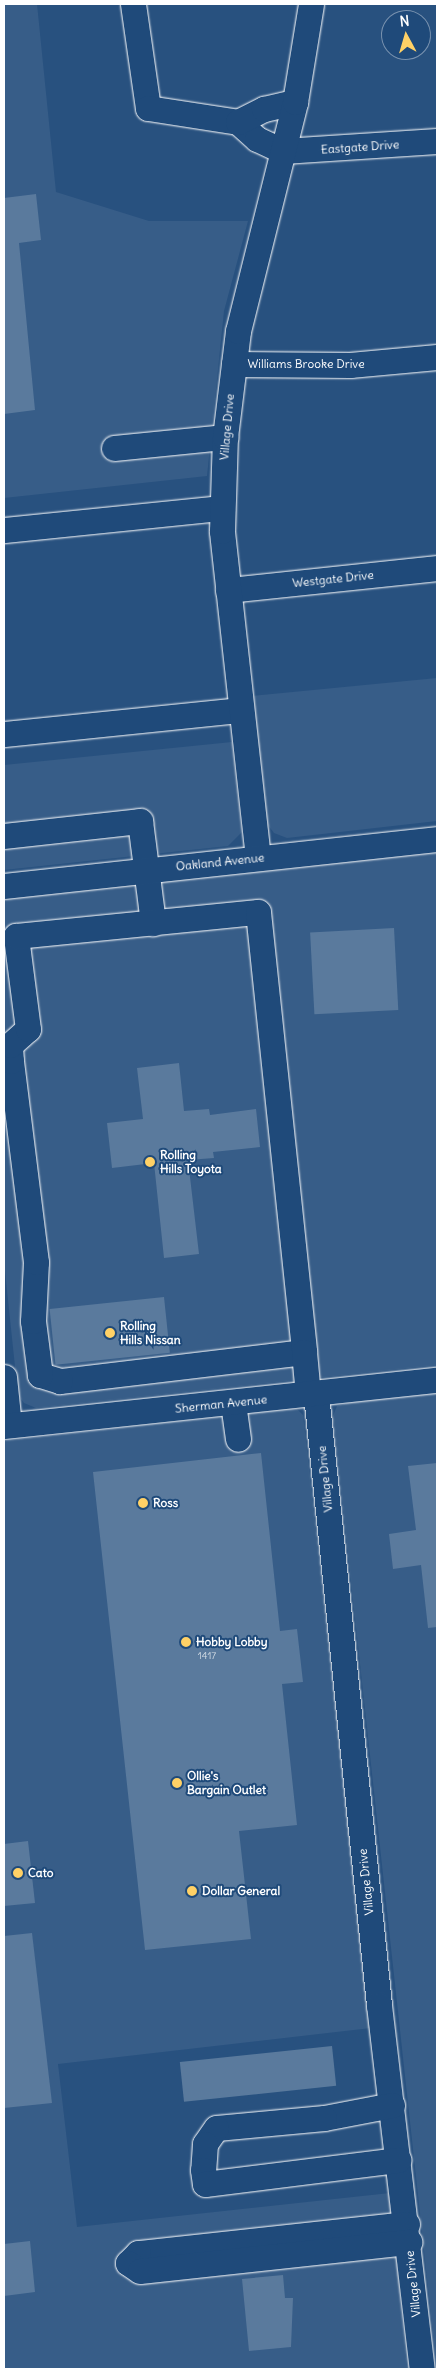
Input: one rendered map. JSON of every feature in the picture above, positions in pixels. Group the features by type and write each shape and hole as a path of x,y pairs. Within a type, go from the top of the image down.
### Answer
{"street":[{"path":"133,4 148,108 238,122 257,139 283,150"},
{"name":"Village Drive","path":"258,858 228,590 222,508 225,437 234,364 256,248 295,102 311,4"},
{"path":"238,122 264,109 295,102"},
{"name":"Eastgate Drive","path":"283,150 437,141"},
{"name":"Williams Brooke Drive","path":"234,364 350,365 437,357"},
{"path":"114,448 225,437"},
{"path":"4,530 222,508"},
{"name":"Westgate Drive","path":"228,590 437,568"},
{"path":"4,734 241,710"},
{"path":"4,836 140,820 153,922 16,936 28,1029 7,1045 36,1262 33,1321 40,1375 60,1381 304,1352"},
{"name":"Oakland Avenue","path":"4,886 437,839"},
{"name":"Village Drive","path":"153,922 258,912 304,1352 312,1395 422,2369"},
{"path":"4,1377 6,1426"},
{"name":"Sherman Avenue","path":"6,1426 312,1395 437,1380"},
{"path":"233,1403 238,1439"},
{"path":"392,2105 324,2118 216,2128 205,2144 203,2170 205,2184 399,2160"},
{"path":"408,2233 140,2271 128,2263 138,2254 408,2233"}],"shaded area":[{"path":"4,4 37,4 56,192 149,221 248,221 224,311 207,476 4,498"},
{"path":"437,678 437,821 287,838 274,833 268,825 252,696"},
{"path":"232,742 242,832 228,846 4,870 4,765"},
{"path":"437,851 437,1365 36,1408 24,1403 18,1395 4,1262 4,899"},
{"path":"437,1392 437,2369 333,1416 337,1406 351,1402"},
{"path":"297,1409 303,1415 371,2028 58,2064 77,2227 390,2193 407,2369 4,2369 4,1441"}],"building":[{"path":"36,194 41,240 19,243 35,410 4,414 4,198"},
{"path":"394,928 398,1010 314,1014 310,932"},
{"name":"Rolling Hills Toyota","path":"179,1063 184,1111 209,1109 210,1115 256,1109 260,1147 213,1152 214,1158 188,1160 199,1254 164,1258 154,1163 112,1168 107,1123 143,1119 137,1068"},
{"name":"Rolling Hills Nissan","path":"164,1297 170,1353 55,1365 50,1309"},
{"path":"261,1453 280,1631 297,1629 303,1682 282,1684 297,1825 239,1831 251,1939 145,1950 93,1472"},
{"path":"437,1463 437,1627 428,1628 421,1565 393,1569 389,1534 416,1530 408,1466"},
{"name":"Cato","path":"28,1841 35,1903 4,1906 4,1844"},
{"path":"32,1933 52,2103 4,2108 4,1936"},
{"path":"332,2046 336,2086 184,2102 180,2062"},
{"path":"30,2241 35,2292 4,2296 4,2244"},
{"path":"283,2275 285,2298 293,2298 291,2347 249,2351 242,2279"}],"place":[{"name":"Rolling Hills Toyota","path":"150,1162"},
{"name":"Rolling Hills Nissan","path":"110,1333"},
{"name":"Ross","path":"143,1503"},
{"name":"Hobby Lobby","path":"186,1642"},
{"name":"Ollie's Bargain Outlet","path":"177,1783"},
{"name":"Cato","path":"18,1873"},
{"name":"Dollar General","path":"192,1891"}]}
